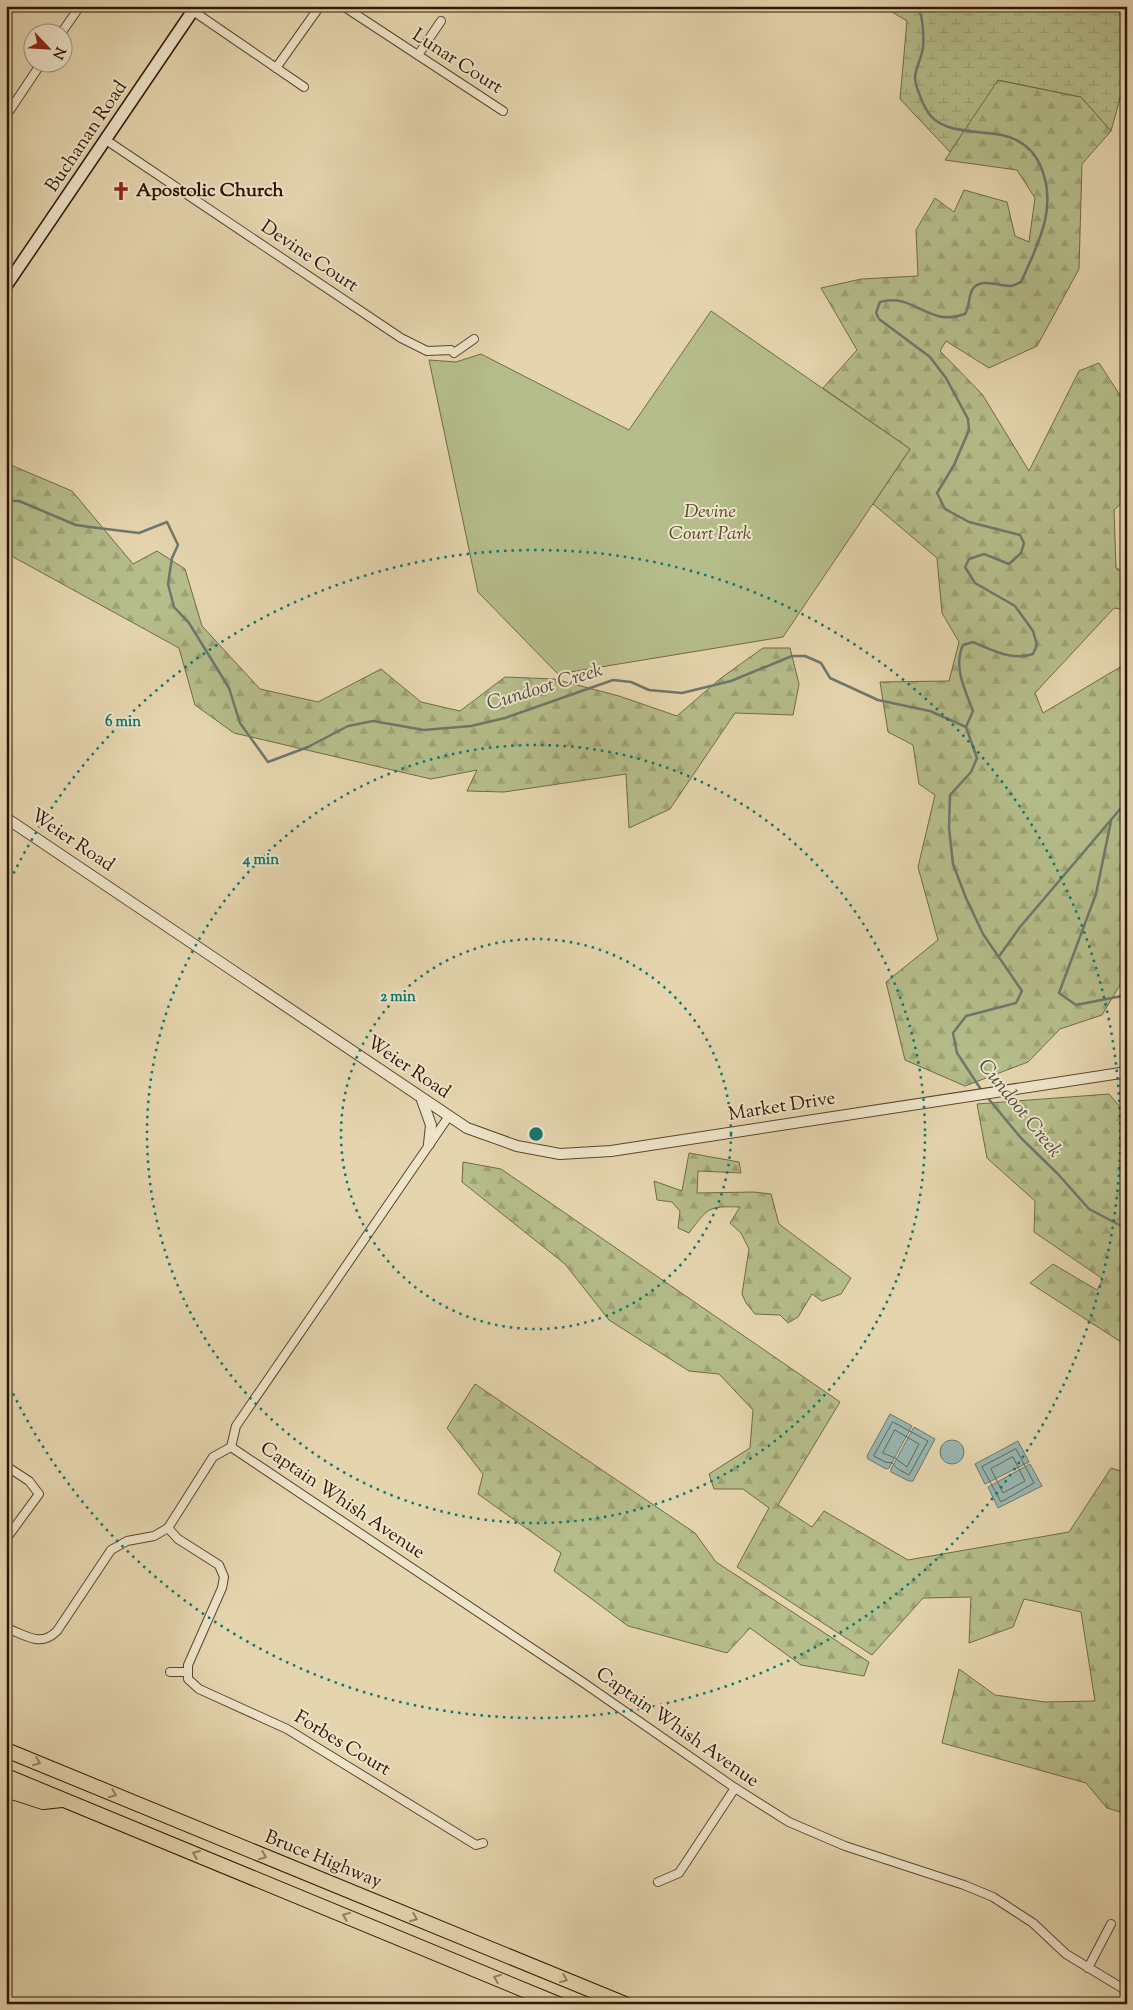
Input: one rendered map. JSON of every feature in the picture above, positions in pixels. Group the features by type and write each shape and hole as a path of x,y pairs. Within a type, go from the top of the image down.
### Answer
{"highway":[{"name":"Bruce Highway","path":"6,1750 625,2004"},
{"path":"6,1776 558,2004"},
{"path":"6,1790 43,1802 65,1800"}],"main road":[{"name":"Buchanan Road","path":"6,286 195,9"}],"street":[{"path":"69,22 80,6"},
{"path":"276,68 320,6"},
{"name":"Lunar Court","path":"343,6 503,111"},
{"path":"195,9 304,87"},
{"path":"418,55 441,21"},
{"path":"6,116 35,72"},
{"name":"Devine Court","path":"106,140 400,338 427,350 451,350 454,353 474,339"},
{"name":"Weier Road","path":"6,818 449,1116 236,1426 231,1446"},
{"name":"Market Drive","path":"449,1116 467,1128 492,1139 517,1146 560,1154 611,1152 775,1124 941,1102 1063,1080 1125,1072"},
{"path":"420,1097 430,1119 429,1144"},
{"path":"6,1628 39,1640 49,1639 57,1631 112,1550 127,1541 154,1536 168,1528 214,1457 231,1446"},
{"name":"Captain Whish Avenue","path":"231,1446 581,1681 735,1788 789,1822 837,1843 964,1885 992,1897 1022,1914 1066,1954 1127,1991"},
{"path":"6,1466 28,1481 39,1494 6,1539"},
{"path":"168,1528 178,1539 219,1565 224,1577 222,1588 188,1665 187,1672 170,1672"},
{"name":"Forbes Court","path":"187,1672 188,1679 199,1688 287,1729 476,1845 483,1844"},
{"path":"658,1882 679,1873 735,1788"},
{"path":"1088,1968 1111,1924"}],"green space":[{"path":"882,6 1127,6 1127,73 1111,131 1081,97 998,80 950,152 900,99 907,21"},
{"path":"997,80 1081,97 1111,131 1082,164 1079,269 1037,346 989,368 946,341 940,351 982,394 1029,471 1079,371 1099,363 1127,406 1127,498 1114,510 1116,568 1127,573 1127,610 1114,608 1035,693 1043,713 1127,663 1127,973 1102,1015 1060,1029 1028,1062 965,1086 905,1060 886,982 938,940 918,867 935,795 919,784 913,745 888,732 880,682 949,681 959,642 942,613 937,558 873,504 910,449 823,388 857,350 821,288 861,279 918,276 916,230 935,198 954,212 964,190 1007,202 1015,236 1029,242 1035,198 1017,170 945,160"},
{"name":"Devine Court Park","path":"711,311 910,449 783,637 558,674 478,592 429,360 456,362 481,354 629,430"},
{"path":"6,463 72,491 133,564 157,551 185,569 202,626 260,689 318,702 381,669 421,702 460,711 505,677 554,679 619,696 677,716 721,678 763,648 790,648 799,684 793,715 735,713 670,809 629,828 626,774 504,792 467,791 477,770 431,779 234,733 195,705 179,648 6,553"},
{"path":"1109,1094 1127,1115 1127,1346 1030,1283 1053,1264 1097,1290 1103,1279 1034,1232 1035,1201 987,1158 977,1104"},
{"path":"689,1153 739,1162 741,1173 698,1171 697,1193 754,1192 771,1194 779,1224 851,1278 841,1294 822,1301 812,1294 798,1317 788,1323 780,1315 755,1314 746,1303 742,1294 749,1249 741,1233 730,1223 740,1207 721,1207 709,1210 700,1218 689,1233 678,1228 680,1211 672,1202 657,1200 654,1181 682,1191"},
{"path":"463,1162 501,1169 840,1402 778,1505 812,1527 824,1511 908,1560 1069,1532 1111,1468 1127,1473 1127,1814 1107,1808 1086,1783 942,1743 959,1669 995,1695 1045,1702 1095,1701 1081,1612 1024,1599 1013,1627 969,1643 971,1597 923,1598 872,1655 737,1567 769,1508 743,1489 714,1489 709,1474 750,1448 753,1410 719,1374 689,1371 609,1320 565,1264 462,1182"},
{"path":"475,1384 695,1533 716,1562 869,1662 864,1676 801,1665 750,1628 727,1653 628,1626 554,1571 561,1553 478,1494 483,1474 447,1428"}],"water":[{"path":"890,1414 912,1426 889,1468 886,1469 868,1459 867,1456"},
{"path":"914,1427 935,1439 913,1481 909,1481 891,1472 891,1469"},
{"path":"952,1440 957,1441 963,1447 963,1457 957,1463 952,1464 947,1463 941,1457 940,1452 941,1447 947,1441"},
{"path":"1018,1441 1029,1462 985,1484 975,1464"},
{"path":"1030,1464 1042,1486 998,1508 988,1487"}],"waterway":[{"path":"918,6 922,21 923,43 915,77 926,109 932,117 949,127 1002,135 1015,139 1026,146 1041,167 1046,182 1047,197 1044,226 1021,282 1010,286 990,283 975,286 965,314 952,317 941,317 912,305 892,300 880,302 876,313 879,319 930,357 946,378 968,419 969,430 954,465 937,493 945,509 969,522 1020,535 1024,543 1021,553 1009,564 984,554 969,559 965,567 975,583 1015,606 1033,631 1037,645 1033,654 1025,656 1002,654 973,642 963,645 959,662 961,678 973,711 966,727"},
{"name":"Cundoot Creek","path":"6,501 19,501 76,525 90,527 139,533 167,522 178,545 172,558 168,584 174,607 189,623 229,688 240,723 268,762 308,747 348,726 373,721 424,730 471,726 505,718 613,680 631,682 649,690 682,693 731,681 792,656 805,656 821,663 830,678 878,700 930,711 966,727 977,758 971,772 950,795 949,828 953,864 983,934 1022,991 1016,1003 966,1016 953,1033 957,1053 982,1091"},
{"path":"1000,955 1020,927 1127,801"},
{"path":"1111,821 1096,894 1059,993 1076,1005 1127,995"},
{"name":"Cundoot Creek","path":"987,1097 1021,1138 1058,1174 1089,1209 1127,1229"}],"place":[{"name":"Apostolic Church","path":"121,191"}]}
